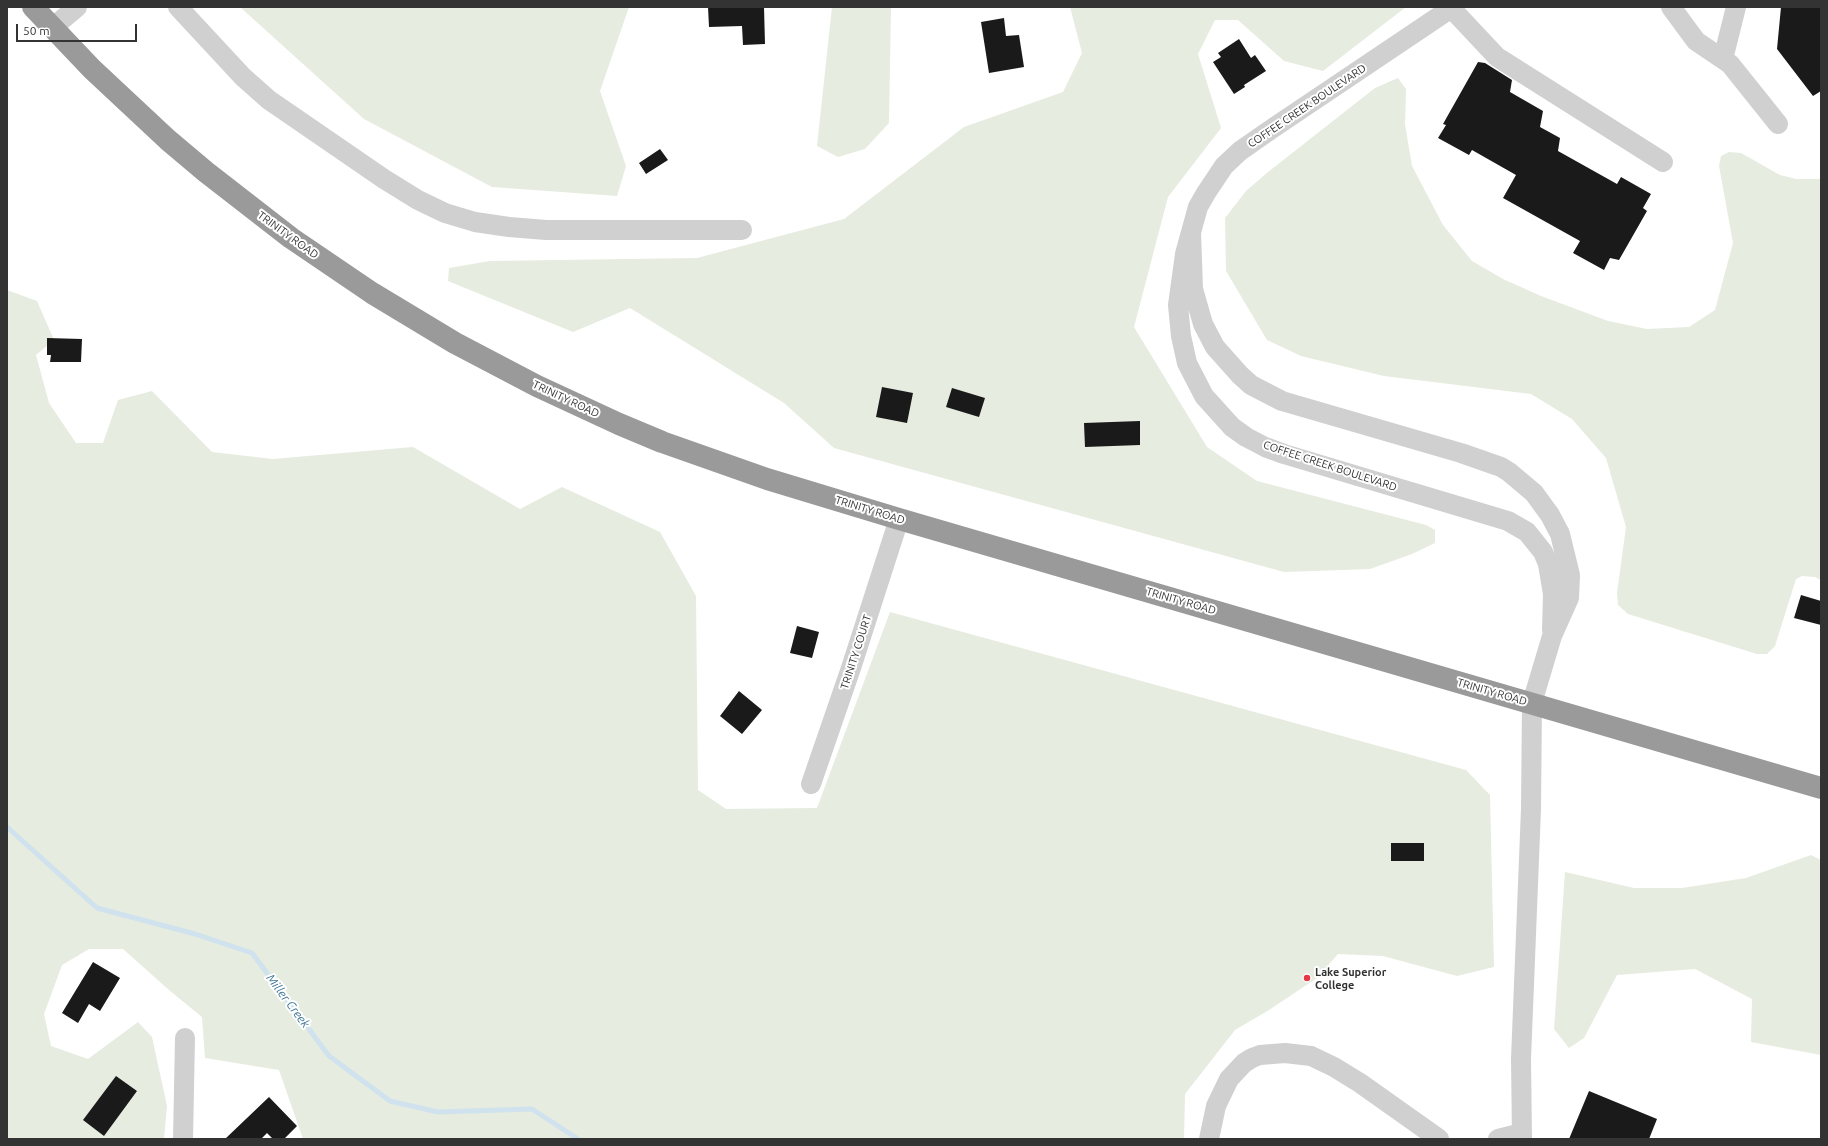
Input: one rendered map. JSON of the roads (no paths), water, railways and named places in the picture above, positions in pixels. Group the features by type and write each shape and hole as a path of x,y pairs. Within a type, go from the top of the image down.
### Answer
{"highway":[{"name":"TRINITY ROAD","path":"33,7 52,28 142,116 206,172 330,266 456,343 537,386 662,442 767,478 899,519 1821,788"}],"street":[{"path":"52,28 77,7"},
{"path":"178,7 243,77 269,100 384,179 418,200 445,213 475,222 509,227 539,229 742,230"},
{"path":"1671,7 1696,41 1730,64 1778,124"},
{"path":"1723,58 1736,7"},
{"path":"1452,8 1497,58 1663,162"},
{"name":"COFFEE CREEK BOULEVARD","path":"1452,8 1240,151 1224,166 1198,206 1191,232 1179,287 1178,316 1181,336 1187,363 1204,396 1232,427 1265,447 1517,525 1536,541 1548,564 1553,594 1552,636"},
{"name":"COFFEE CREEK BOULEVARD","path":"1191,232 1190,253 1193,289 1196,305 1203,324 1215,348 1251,385 1282,401 1491,463 1509,472 1534,492 1550,515 1560,534 1570,575 1569,598 1552,636 1532,703 1531,809 1521,1059 1522,1136"},
{"name":"TRINITY COURT","path":"811,784 899,519"},
{"path":"183,1139 185,1038"},
{"path":"1209,1139 1216,1106 1229,1079 1244,1063 1252,1058 1260,1055 1285,1053 1311,1056 1334,1067 1360,1083 1440,1139"},
{"path":"1498,1139 1522,1136"}],"waterway":[{"name":"Miller Creek","path":"7,827 97,908 195,934 252,953 329,1056 390,1101 438,1112 532,1109 578,1139"}],"place":[{"name":"Lake Superior College","path":"1307,978"}]}
